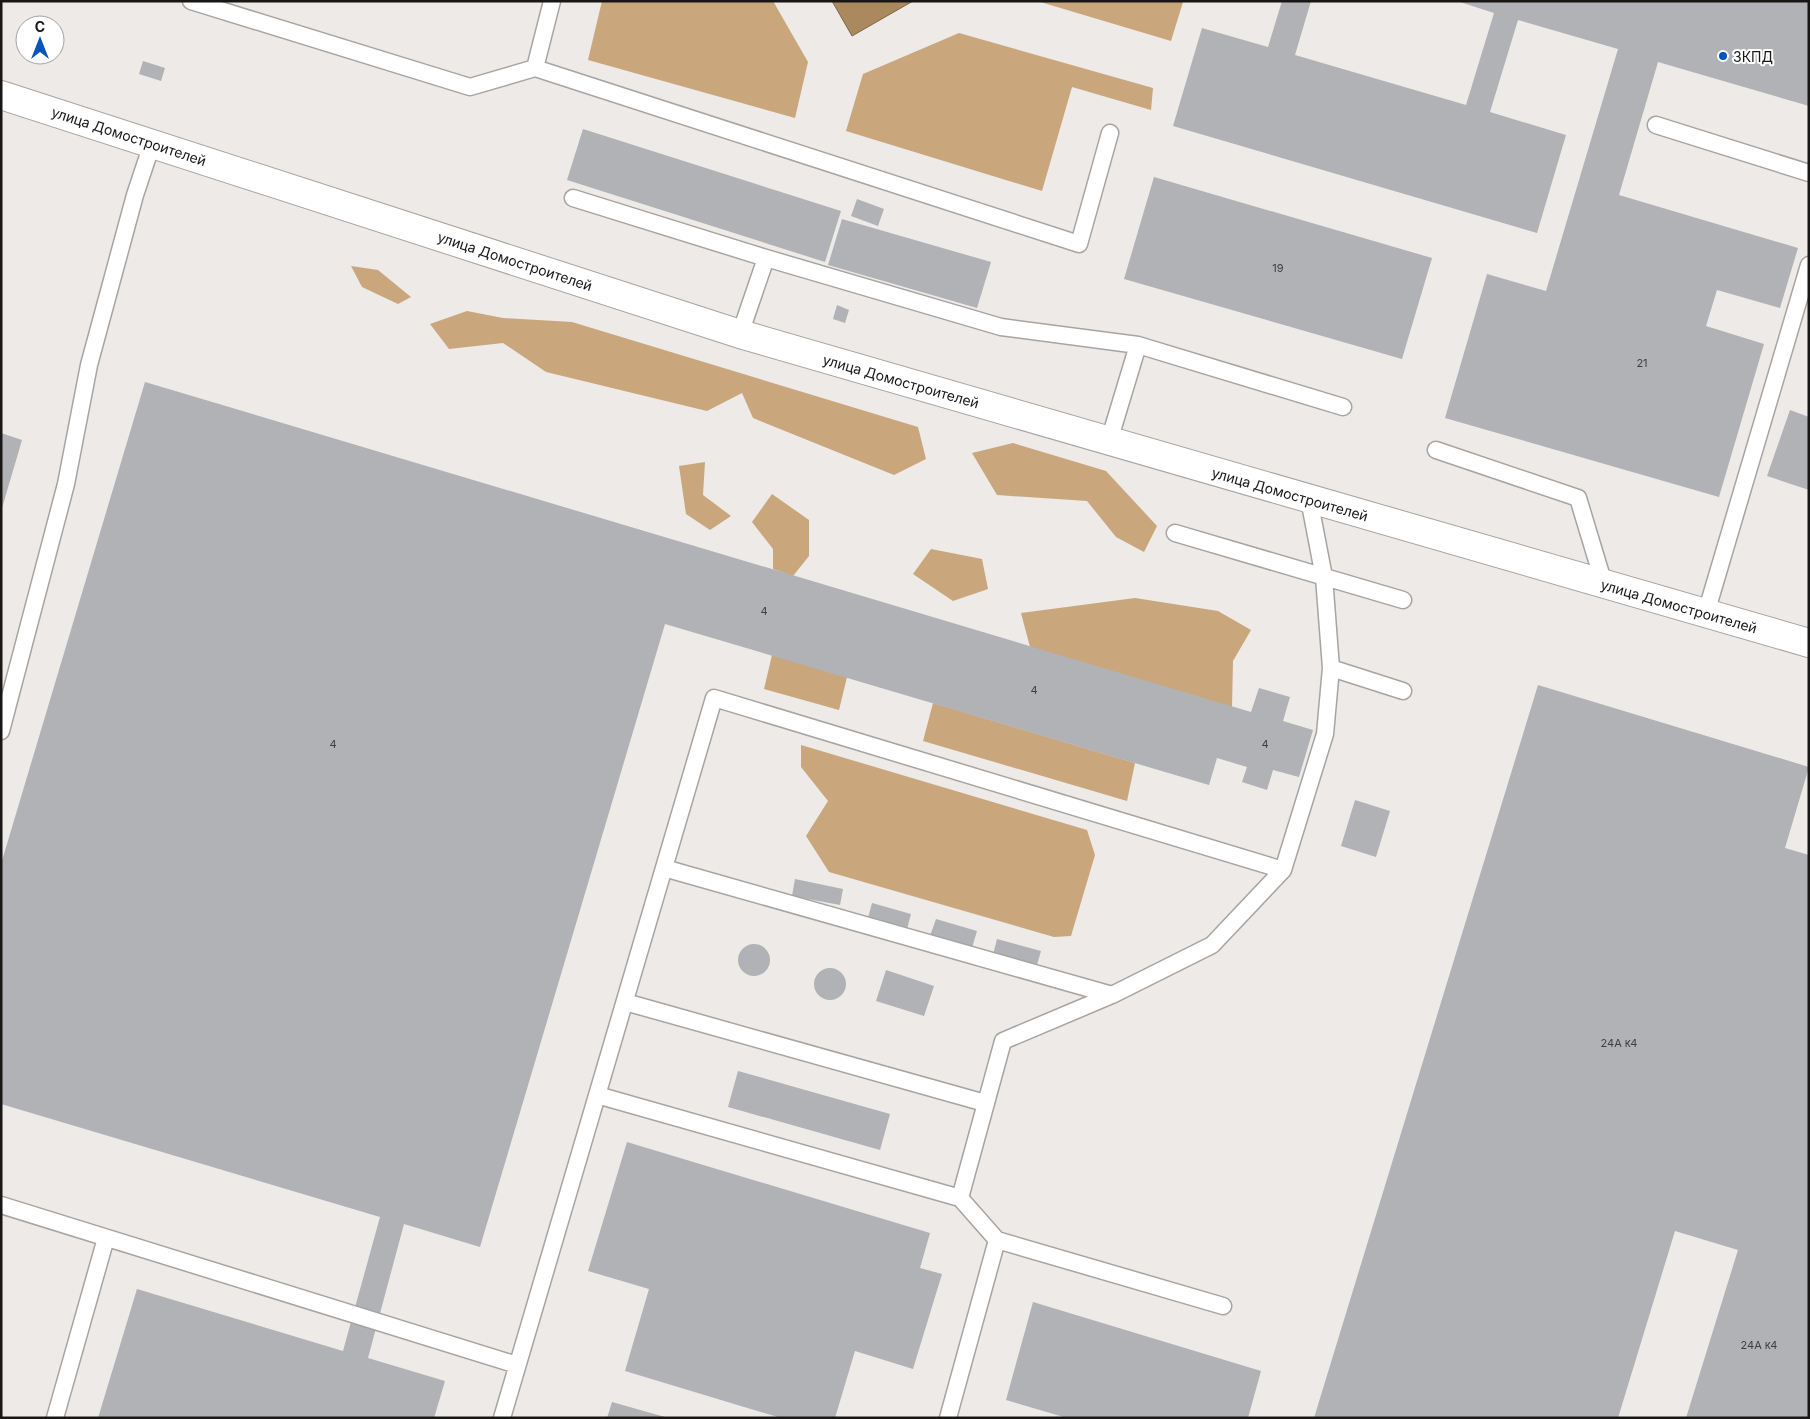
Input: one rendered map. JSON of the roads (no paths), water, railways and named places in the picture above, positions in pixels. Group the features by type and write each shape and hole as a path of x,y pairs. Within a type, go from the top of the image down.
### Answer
{"street":[{"name":"улица Домостроителей","path":"1,95 740,334 1809,643"}],"lane":[{"path":"191,1 470,87 535,68 1079,244 1110,133"},
{"path":"535,68 552,1"},
{"path":"1656,125 1809,172"},
{"path":"1,731 66,484 90,365 134,195 152,144"},
{"path":"573,198 766,258 1001,327 1138,345 1343,407"},
{"path":"740,334 766,258"},
{"path":"1706,614 1809,265"},
{"path":"1109,441 1138,345"},
{"path":"1436,450 1578,498 1604,584"},
{"path":"960,1198 1003,1041 1112,995 1212,946 1283,870 1325,734 1331,668 1324,577 1309,499"},
{"path":"1175,533 1403,600"},
{"path":"1331,668 1403,691"},
{"path":"502,1418 714,698 1283,870"},
{"path":"664,868 1112,995"},
{"path":"625,1002 985,1103"},
{"path":"597,1095 960,1198 997,1240 1223,1306"},
{"path":"1,1205 517,1365"},
{"path":"55,1418 106,1238"},
{"path":"948,1418 997,1240"}],"place":[{"name":"ЗКПД","path":"1723,56"}]}
